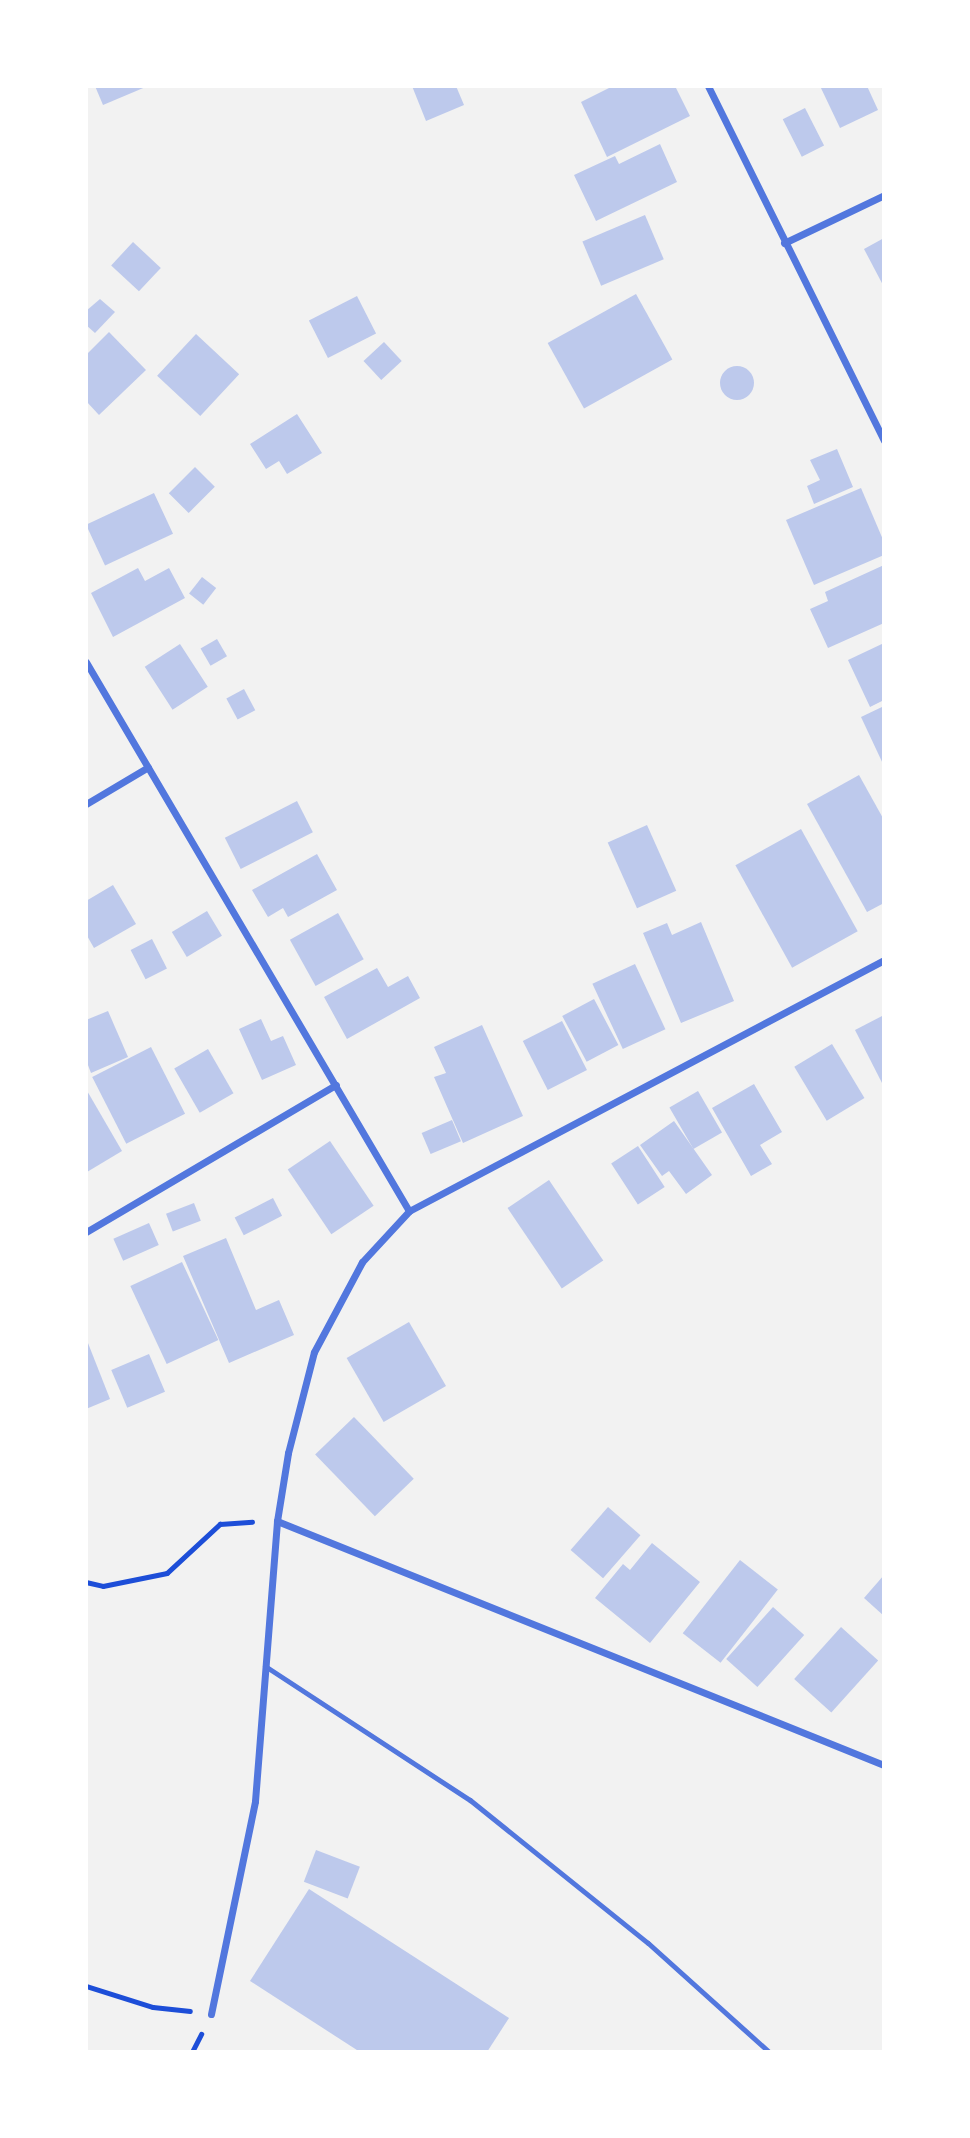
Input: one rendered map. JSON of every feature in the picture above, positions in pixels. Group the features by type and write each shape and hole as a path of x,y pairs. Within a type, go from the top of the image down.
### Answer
{"street":[{"path":"708,86 884,441"},
{"path":"784,243 884,195"},
{"path":"86,662 409,1211"},
{"path":"86,804 148,767"},
{"path":"211,2014 255,1801 277,1521 288,1452 314,1352 362,1262 409,1211 884,960"},
{"path":"86,1232 335,1085"},
{"path":"277,1521 884,1765"}],"lane":[{"path":"265,1666 470,1800 648,1943 769,2052"}],"path":[{"path":"86,1582 103,1586 167,1573 220,1524 277,1521"},
{"path":"86,1986 153,2007 211,2014"}],"building":[{"path":"95,86 148,86 103,105"},
{"path":"412,86 456,86 464,105 426,121"},
{"path":"613,86 675,86 690,116 607,157 581,102"},
{"path":"820,86 867,86 878,110 840,128"},
{"path":"805,108 824,145 802,157 783,119"},
{"path":"660,144 677,182 596,221 574,175 615,156 619,164"},
{"path":"645,215 664,259 601,286 582,242"},
{"path":"884,238 884,287 864,249"},
{"path":"133,242 161,268 139,291 111,265"},
{"path":"636,294 672,360 584,409 548,343"},
{"path":"357,296 376,333 328,358 309,321"},
{"path":"100,299 115,312 95,333 86,325 86,311"},
{"path":"109,332 146,370 99,415 86,401 86,355"},
{"path":"196,334 239,374 200,416 157,376"},
{"path":"384,342 402,361 381,380 364,361"},
{"path":"737,366 749,371 754,383 749,395 737,400 725,395 720,383 725,371"},
{"path":"297,414 322,453 287,474 279,461 266,469 250,444"},
{"path":"837,449 853,487 814,504 807,486 820,480 810,460"},
{"path":"195,467 215,487 189,513 169,493"},
{"path":"861,488 884,542 884,555 814,585 786,520"},
{"path":"154,493 173,534 105,565 86,525"},
{"path":"884,565 884,623 828,648 810,609 828,601 825,592"},
{"path":"138,568 145,581 169,568 185,598 113,637 91,593"},
{"path":"202,577 216,588 203,605 189,594"},
{"path":"217,639 227,656 211,666 201,648"},
{"path":"884,643 884,700 870,707 848,660"},
{"path":"180,644 208,687 173,710 145,667"},
{"path":"244,689 255,710 238,720 226,698"},
{"path":"884,706 884,766 861,717"},
{"path":"859,775 884,820 884,903 867,912 807,804"},
{"path":"297,801 313,832 241,869 225,838"},
{"path":"647,825 676,891 637,908 608,842"},
{"path":"801,829 858,931 792,968 735,865"},
{"path":"317,854 337,890 288,917 283,908 268,917 252,890"},
{"path":"113,885 136,924 94,948 86,934 86,901"},
{"path":"207,911 222,936 187,957 172,932"},
{"path":"338,913 364,959 316,986 290,940"},
{"path":"701,922 734,1001 681,1023 643,933 667,923 672,935"},
{"path":"152,939 167,968 146,979 131,950"},
{"path":"635,964 665,1029 623,1049 592,984"},
{"path":"377,968 388,987 408,976 420,998 347,1039 324,997"},
{"path":"594,999 618,1045 587,1062 562,1016"},
{"path":"108,1011 128,1057 91,1073 86,1060 86,1020"},
{"path":"884,1015 884,1082 882,1083 855,1030"},
{"path":"261,1019 271,1041 283,1036 296,1065 262,1080 239,1029"},
{"path":"562,1021 587,1070 548,1090 523,1041"},
{"path":"482,1025 523,1116 463,1143 434,1077 446,1073 434,1047"},
{"path":"832,1044 864,1098 827,1121 794,1067"},
{"path":"151,1047 185,1114 126,1144 92,1077"},
{"path":"208,1049 234,1093 200,1113 174,1068"},
{"path":"754,1084 782,1132 760,1145 772,1164 751,1176 712,1108"},
{"path":"86,1089 122,1151 87,1172 86,1170"},
{"path":"698,1091 722,1133 693,1149 669,1108"},
{"path":"452,1120 461,1141 431,1154 422,1133"},
{"path":"674,1121 712,1175 686,1194 669,1171 662,1176 640,1145"},
{"path":"330,1141 374,1206 331,1234 288,1170"},
{"path":"638,1146 665,1187 638,1205 611,1163"},
{"path":"549,1180 603,1260 562,1288 508,1208"},
{"path":"273,1198 282,1216 244,1235 235,1218"},
{"path":"194,1203 201,1221 173,1231 166,1214"},
{"path":"149,1223 159,1245 123,1261 113,1239"},
{"path":"226,1238 256,1310 279,1300 294,1335 229,1363 183,1256"},
{"path":"182,1262 218,1340 167,1364 130,1286"},
{"path":"409,1322 446,1386 384,1422 347,1358"},
{"path":"86,1338 110,1399 86,1409"},
{"path":"149,1354 165,1392 127,1408 111,1370"},
{"path":"354,1417 414,1479 375,1516 315,1455"},
{"path":"608,1507 640,1535 603,1578 571,1550"},
{"path":"652,1543 700,1582 650,1643 595,1598 623,1564 630,1570"},
{"path":"740,1560 778,1590 721,1663 683,1633"},
{"path":"884,1575 884,1616 864,1598"},
{"path":"773,1607 804,1635 757,1687 726,1659"},
{"path":"841,1627 878,1660 831,1712 794,1679"},
{"path":"316,1850 360,1867 348,1899 304,1882"},
{"path":"309,1889 509,2018 487,2052 360,2052 250,1981"}]}
